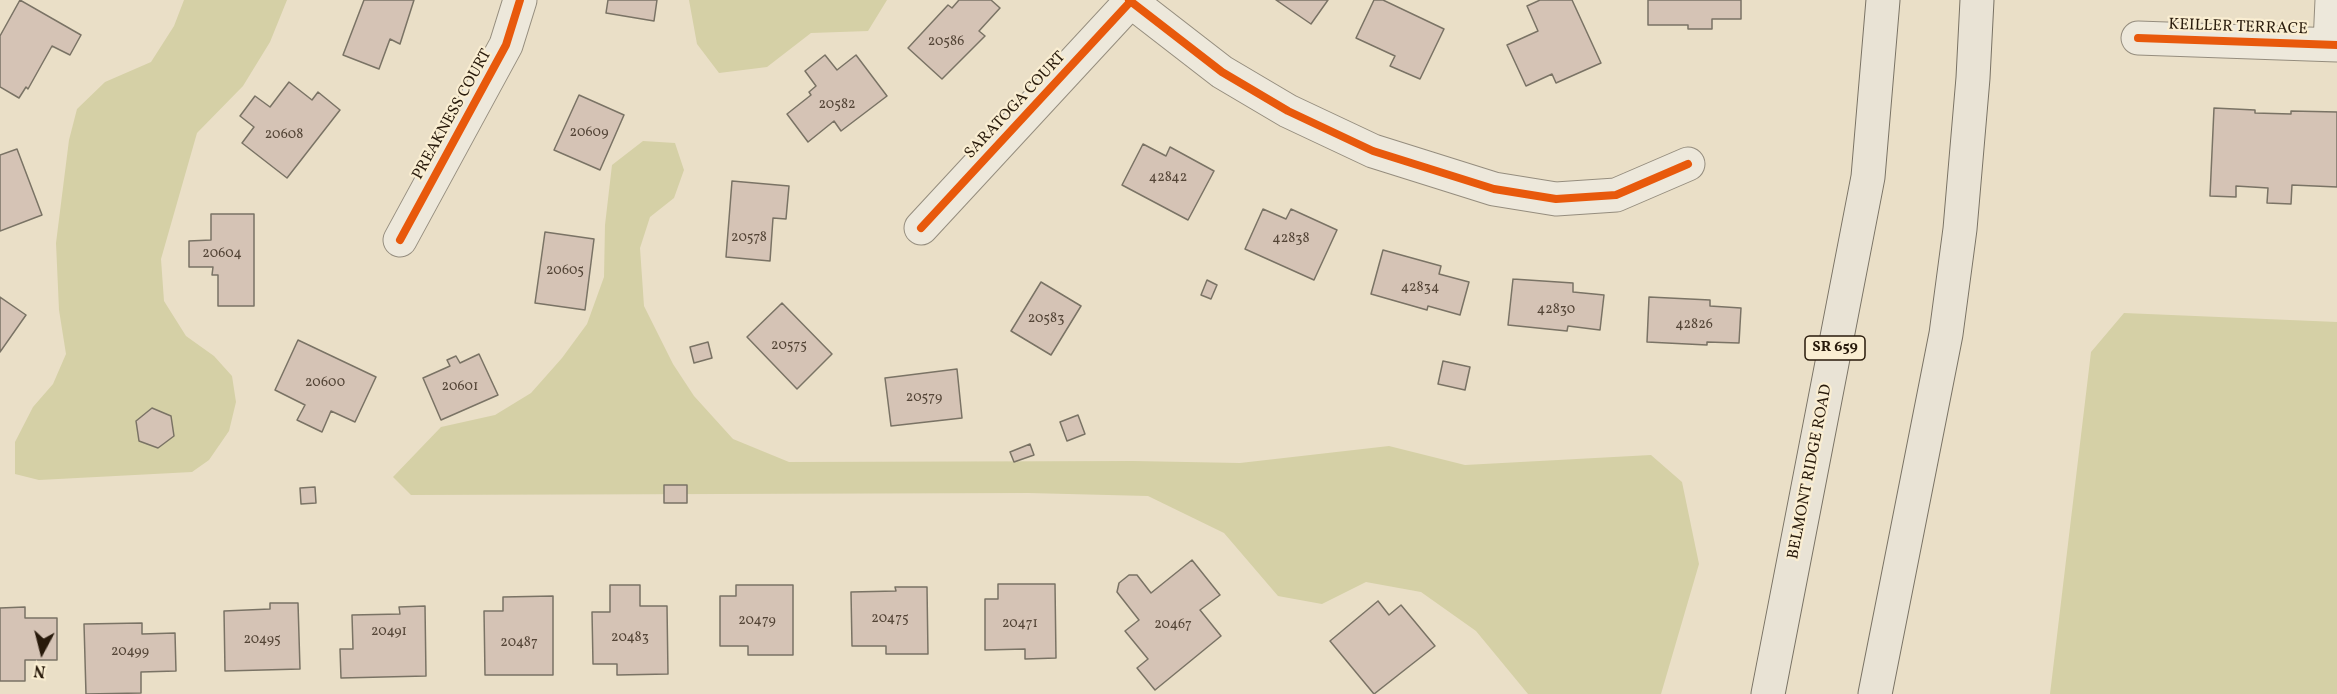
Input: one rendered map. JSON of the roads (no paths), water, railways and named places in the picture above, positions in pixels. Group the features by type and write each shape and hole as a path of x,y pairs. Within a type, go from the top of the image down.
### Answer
{"main road":[{"name":"BELMONT RIDGE ROAD","path":"1768,694 1868,177 1883,0"},
{"path":"1875,694 1946,334 1960,229 1977,0"}],"street":[{"name":"PREAKNESS COURT","path":"400,240 506,45 520,0"},
{"path":"2332,0 2333,45"},
{"path":"1130,1 1222,72 1288,111 1373,150 1494,189 1556,199 1616,195 1688,164"},
{"name":"SARATOGA COURT","path":"921,228 1130,1"},
{"name":"KEILLER TERRACE","path":"2138,38 2333,45"}]}
